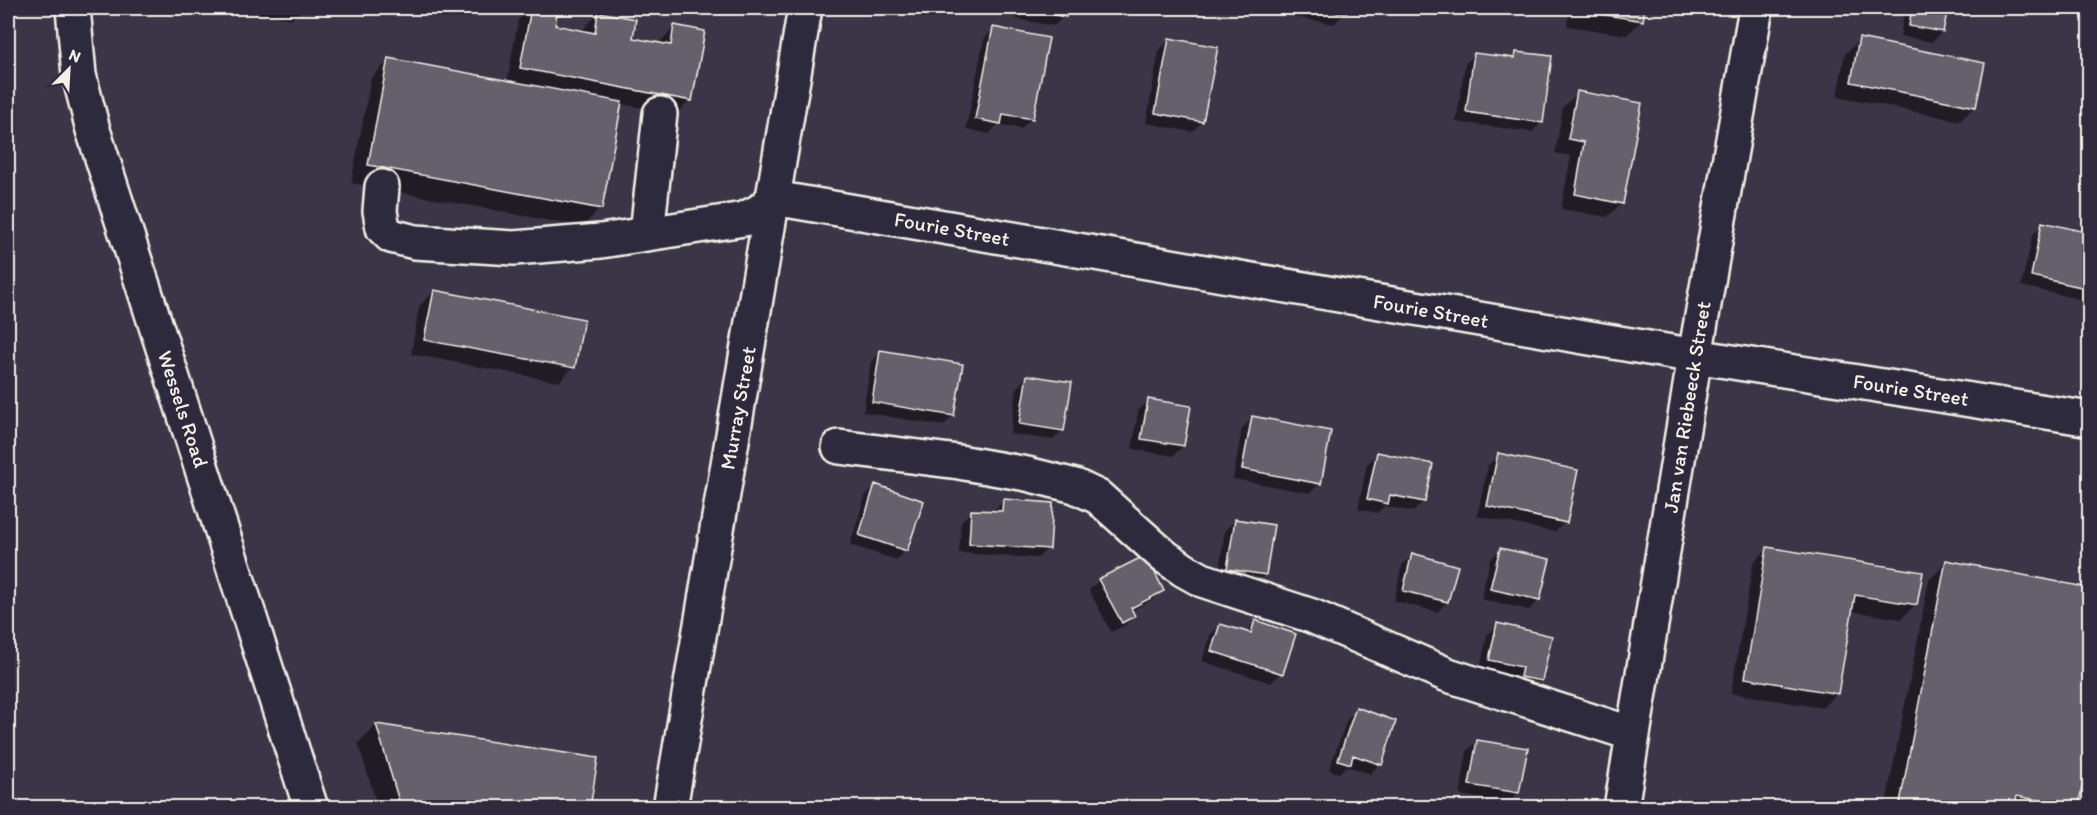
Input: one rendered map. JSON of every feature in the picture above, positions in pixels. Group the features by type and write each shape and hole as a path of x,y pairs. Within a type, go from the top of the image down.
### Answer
{"street":[{"name":"Wessels Road","path":"73,8 79,75 93,130 311,807"},
{"name":"Murray Street","path":"670,807 805,8"},
{"name":"Jan van Riebeeck Street","path":"1621,807 1695,356 1756,8"},
{"path":"647,233 660,114"},
{"path":"382,187 380,211 383,228 391,236 415,242 514,248 601,241 744,219 760,211 774,198"},
{"name":"Fourie Street","path":"774,198 1695,356 2090,419"},
{"path":"839,447 959,462 1027,474 1075,486 1098,498 1164,556 1202,580 1312,616 1448,675 1633,734"}],"building":[{"path":"531,8 558,8 555,25 595,33 598,12 636,19 633,38 671,45 674,25 705,31 692,101 520,68"},
{"path":"1025,8 1068,8 1066,17"},
{"path":"1304,8 1347,8 1346,14"},
{"path":"1582,8 1645,8 1643,21 1581,11"},
{"path":"1912,8 1948,8 1943,32 1909,26"},
{"path":"993,27 1049,38 1033,119 1003,114 1001,124 975,119"},
{"path":"1169,38 1218,47 1203,122 1155,113"},
{"path":"1859,38 1985,63 1976,107 1851,82"},
{"path":"1516,52 1552,56 1543,123 1466,112 1474,53 1515,58"},
{"path":"388,58 622,102 602,209 368,165"},
{"path":"1577,91 1642,103 1623,204 1575,194 1584,142 1568,139"},
{"path":"2042,222 2090,233 2090,289 2031,276"},
{"path":"434,290 584,319 575,368 424,340"},
{"path":"880,350 963,364 954,416 872,402"},
{"path":"1027,375 1072,382 1064,431 1019,424"},
{"path":"1148,399 1191,406 1184,446 1141,439"},
{"path":"1252,416 1331,431 1321,484 1242,469"},
{"path":"1377,452 1433,464 1425,502 1390,495 1388,504 1367,499"},
{"path":"1498,453 1578,470 1567,523 1487,506"},
{"path":"875,484 924,501 907,551 859,535"},
{"path":"1003,499 1053,503 1050,549 969,544 971,510 1002,511"},
{"path":"1235,519 1274,525 1266,575 1227,569"},
{"path":"1767,547 1923,572 1917,605 1855,595 1838,694 1745,678"},
{"path":"1500,548 1550,559 1540,600 1490,589"},
{"path":"1412,553 1458,566 1448,602 1403,591"},
{"path":"1146,555 1164,591 1131,608 1135,616 1122,623 1098,579"},
{"path":"1946,560 2090,588 2090,745 2078,808 2017,796 2014,808 1899,808"},
{"path":"1255,620 1296,634 1283,674 1211,651 1220,624 1251,633"},
{"path":"1497,623 1552,636 1542,681 1520,677 1522,667 1489,660"},
{"path":"1356,707 1396,721 1382,765 1353,755 1351,764 1338,760"},
{"path":"376,724 598,758 590,808 401,808"},
{"path":"1477,740 1528,748 1519,793 1469,785"}]}
